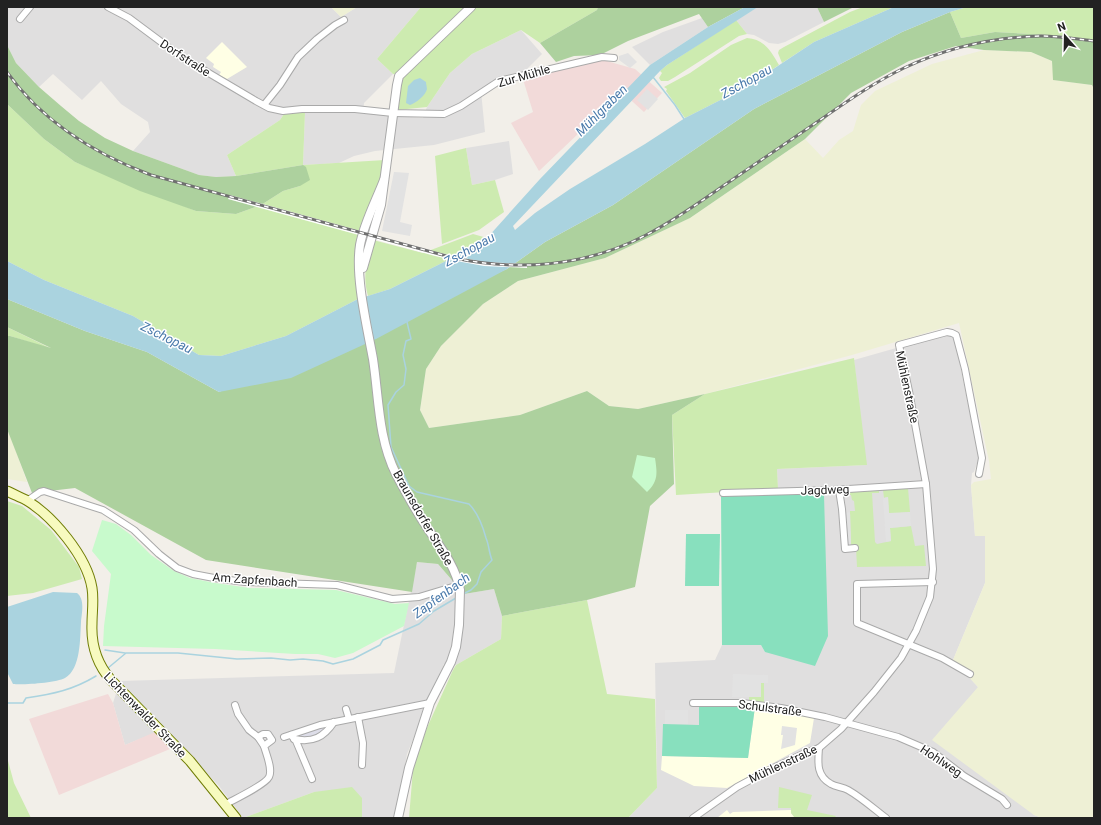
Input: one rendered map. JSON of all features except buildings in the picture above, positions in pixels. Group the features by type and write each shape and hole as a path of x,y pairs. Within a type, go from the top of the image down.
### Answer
{"main road":[{"name":"Lichtenwalder Straße","path":"7,491 27,501 45,515 62,532 78,553 92,588 92,640 94,651 102,668 111,680 190,761 236,818"}],"street":[{"path":"20,19 30,7"},
{"name":"Dorfstraße","path":"108,7 129,18 180,56 264,105 283,111 302,109 355,109 393,113"},
{"path":"393,113 399,76 471,7"},
{"path":"264,105 280,85 298,57 317,39 344,20"},
{"name":"Zur Mühle","path":"393,113 444,114 461,106 499,81 587,60 602,57 614,58"},
{"name":"Braunsdorfer Straße","path":"393,113 381,205 360,277 372,353 381,429 391,462 414,507 447,557 459,587 460,602 456,647 451,662 430,704 409,768 398,818"},
{"name":"Mühlenstraße","path":"693,818 742,784 805,753 819,748 846,723 896,666 909,644 925,610 930,597 933,582 933,562 926,484 910,391 899,345 947,332 956,336 965,369 982,458 979,474"},
{"name":"Jagdweg","path":"723,493 840,490 926,484"},
{"path":"840,490 845,549 856,548"},
{"name":"Am Zapfenbach","path":"27,501 44,491 103,510 134,530 177,568 193,574 245,582 337,584 392,599 419,597 459,587"},
{"path":"933,582 857,584 857,623 942,658 970,674"},
{"name":"Schulstraße","path":"693,703 742,704 781,708 846,723"},
{"path":"293,737 334,722 430,704"},
{"path":"226,804 263,783 269,776 270,769 264,746 258,737 249,730 238,714 235,706"},
{"path":"346,709 349,719"},
{"path":"358,717 363,743 362,765"},
{"path":"284,737 308,740 323,736 334,722"},
{"name":"Hohlweg","path":"846,723 898,737 933,752 964,776 1002,799 1007,805"},
{"path":"258,737 263,734 268,734 270,736 272,740 264,746"},
{"path":"293,737 312,779"},
{"path":"819,748 819,770 823,779 831,784 848,790 886,818"}],"shaded area":[{"path":"7,7 331,7 341,17 357,7 421,7 377,59 393,74 364,103 363,113 423,118 427,107 450,73 472,54 521,30 542,54 525,71 506,75 492,81 481,91 485,132 434,145 375,151 354,156 339,163 303,165 305,112 284,114 280,120 227,155 236,176 216,177 199,175 133,151 150,132 148,122 121,104 101,81 82,100 53,74 39,87 16,63 7,45"},
{"path":"331,7 357,7 341,17"},
{"path":"758,7 817,7 824,22 785,42 778,44 769,43 754,35 747,34 736,20"},
{"path":"702,18 708,27 650,65 632,47 663,32"},
{"path":"222,42 247,67 227,79 219,75 221,72 213,67 214,64 206,58"},
{"path":"984,50 1031,52 1052,61 1054,80 1092,85 1094,89 1094,818 1042,818 1034,815 932,740 978,687 953,660 985,583 985,536 975,536 971,485 974,482 991,479 989,461 959,323 852,355 705,394 638,409 609,406 587,391 520,415 429,428 420,410 426,369 441,346 483,304 518,281 605,258 690,218 805,139 823,158 839,140 853,131 861,105 875,91 932,64"},
{"path":"628,53 637,62 630,68 619,60 619,56"},
{"path":"596,58 635,69 662,93 644,112 622,92 539,171 511,123 533,112 522,76"},
{"path":"647,89 658,99 648,110 637,100"},
{"path":"509,141 513,174 472,185 466,148"},
{"path":"394,172 409,173 400,222 412,225 410,236 382,231"},
{"path":"949,333 953,335 955,340 979,458 974,472 972,473 971,485 975,536 985,536 985,583 953,660 978,687 1034,815 1042,818 628,818 657,788 655,663 715,660 722,645 761,645 765,652 824,495 778,495 777,469 866,465 854,360"},
{"path":"7,429 14,446 27,482 7,479"},
{"path":"888,497 889,513 910,512 911,526 890,528 891,541 886,542 883,498"},
{"path":"850,512 851,546 846,547 845,513"},
{"path":"417,562 438,564 464,594 494,589 502,616 501,639 456,665 444,664 407,754 396,818 362,818 362,798 314,792 243,818 219,786 182,748 157,732 125,745 113,703 120,681 394,673"},
{"path":"733,674 768,675 768,683 761,683 761,697 732,697"},
{"path":"108,694 113,703 125,745 155,732 170,749 59,795 29,719"},
{"path":"755,707 784,711 814,718 810,743 727,788 694,786 661,770 662,756 748,758"},
{"path":"665,710 688,710 688,724 665,724"},
{"path":"331,724 323,736 298,738 301,734"},
{"path":"782,726 797,728 795,745 781,749 783,735 781,735"},
{"path":"727,810 730,814 733,812 791,810 791,813 795,818 717,818"}],"green space":[{"path":"421,7 598,7 597,10 540,43 521,30 472,54 450,73 427,107 397,110 403,75 393,74 377,59"},
{"path":"598,7 745,7 708,27 699,14 628,41 600,55 574,56 556,62 540,43 597,10"},
{"path":"817,7 854,7 824,22"},
{"path":"863,7 894,7 814,42 782,63 778,53 779,50 850,12"},
{"path":"967,7 1094,7 1094,41 1067,36 995,32 961,38 950,12"},
{"path":"950,12 961,38 995,32 1067,36 1094,41 1094,89 1092,85 1053,80 1052,61 1031,52 984,50 956,46 909,61 851,93 805,139 690,218 605,258 518,281 483,304 441,346 426,369 420,410 429,428 520,415 587,391 609,406 638,409 705,394 672,415 674,484 650,506 635,587 587,600 502,616 494,589 464,594 438,564 417,562 412,592 206,560 75,488 32,493 7,429 7,336 51,348 7,327 7,299 85,331 147,352 219,392 507,269 545,242 613,205 754,109 902,32"},
{"path":"736,20 747,34 739,36 668,81 661,81 659,78 662,73 660,71 667,65"},
{"path":"747,38 762,43 770,51 779,65 746,87 685,118 666,91 667,89 664,87 690,73 731,45"},
{"path":"7,45 16,63 39,87 61,106 79,121 105,138 133,151 199,175 216,177 236,176 303,165 306,167 310,180 300,186 283,191 261,205 236,214 196,211 140,191 75,162 44,139 7,104"},
{"path":"7,104 44,139 75,162 196,211 236,214 261,205 283,191 300,186 303,165 385,160 383,171 370,209 357,278 358,299 286,336 221,356 199,355 133,316 44,280 7,261"},
{"path":"305,112 303,165 236,176 227,155 280,120 284,114"},
{"path":"466,148 472,185 495,180 504,212 479,230 442,244 435,156"},
{"path":"473,234 487,238 478,245 390,289 368,296 365,274 373,240 423,253"},
{"path":"7,327 54,350 7,336"},
{"path":"854,358 867,465 777,469 778,489 676,495 672,415 705,394"},
{"path":"637,455 655,458 657,472 654,484 647,492 632,477"},
{"path":"908,488 910,512 889,514 888,497 884,498 883,490"},
{"path":"879,490 879,493 872,493 875,542 877,544 891,541 890,528 911,526 915,546 924,545 926,566 857,567 856,547 851,546 850,511 855,511 854,501 852,500 851,495 844,495 844,509 842,491"},
{"path":"721,495 824,495 828,636 815,666 765,652 761,645 722,645"},
{"path":"7,501 22,506 51,530 79,567 82,579 33,593 7,596"},
{"path":"102,520 116,524 131,535 151,555 174,571 190,578 250,588 336,590 395,604 409,603 404,626 353,653 335,658 318,654 103,646 104,626 111,574 92,551"},
{"path":"686,534 720,534 719,586 685,586"},
{"path":"587,600 607,694 655,699 657,788 628,818 409,818 413,769 426,730 456,665 501,639 502,616"},
{"path":"761,683 764,683 764,702 749,702 749,697 761,697"},
{"path":"699,705 755,707 748,758 662,756 663,724 699,725"},
{"path":"7,757 14,783 31,818 7,818"},
{"path":"352,787 362,798 362,818 243,818 314,792"},
{"path":"779,787 812,795 807,810 836,816 834,818 795,818 791,813 791,808 778,808"}],"water":[{"name":"Zschopau","path":"745,7 758,7 660,71 513,226 515,230 535,213 570,189 685,118 746,87 814,42 894,7 967,7 950,12 902,32 754,109 613,205 545,242 507,269 376,339 291,378 219,392 147,352 85,331 7,299 7,261 44,280 133,316 199,355 221,356 286,336 358,299 390,289 478,245 487,238 540,179 650,65 708,27"},
{"path":"420,78 426,82 427,89 425,94 410,105 406,103 408,86 414,80"},
{"path":"53,592 77,593 82,602 79,653 74,668 70,674 61,680 13,684 7,672 7,607"}],"pier":[{"path":"230,195 437,252 486,262 527,264 527,268 484,266 435,256 228,199"}],"waterway":[{"path":"653,77 684,119"},
{"name":"Zapfenbach","path":"407,322 411,339 406,341 403,355 406,369 404,385 396,392 388,405 391,447 409,486 417,492 469,504 475,511 483,529 492,560 481,572 477,584 471,590 463,594"},
{"name":"Zapfenbach","path":"108,668 126,653 178,653 237,659 303,659 323,661 333,664 353,659 380,645 383,640 419,624 434,611 456,598"},
{"path":"105,650 125,653"},
{"name":"Zapfenbach","path":"7,703 23,703 26,698 62,691 79,685 96,676"}],"railway":[{"path":"7,72 36,106 71,134 110,157 151,175 450,257 475,262 525,265 550,264 575,260 623,246 646,235 687,211 862,92 893,73 920,61 953,49 988,41 1041,36 1094,41"}],"water label":[{"name":"Mühlgraben","path":"601,110"}]}
